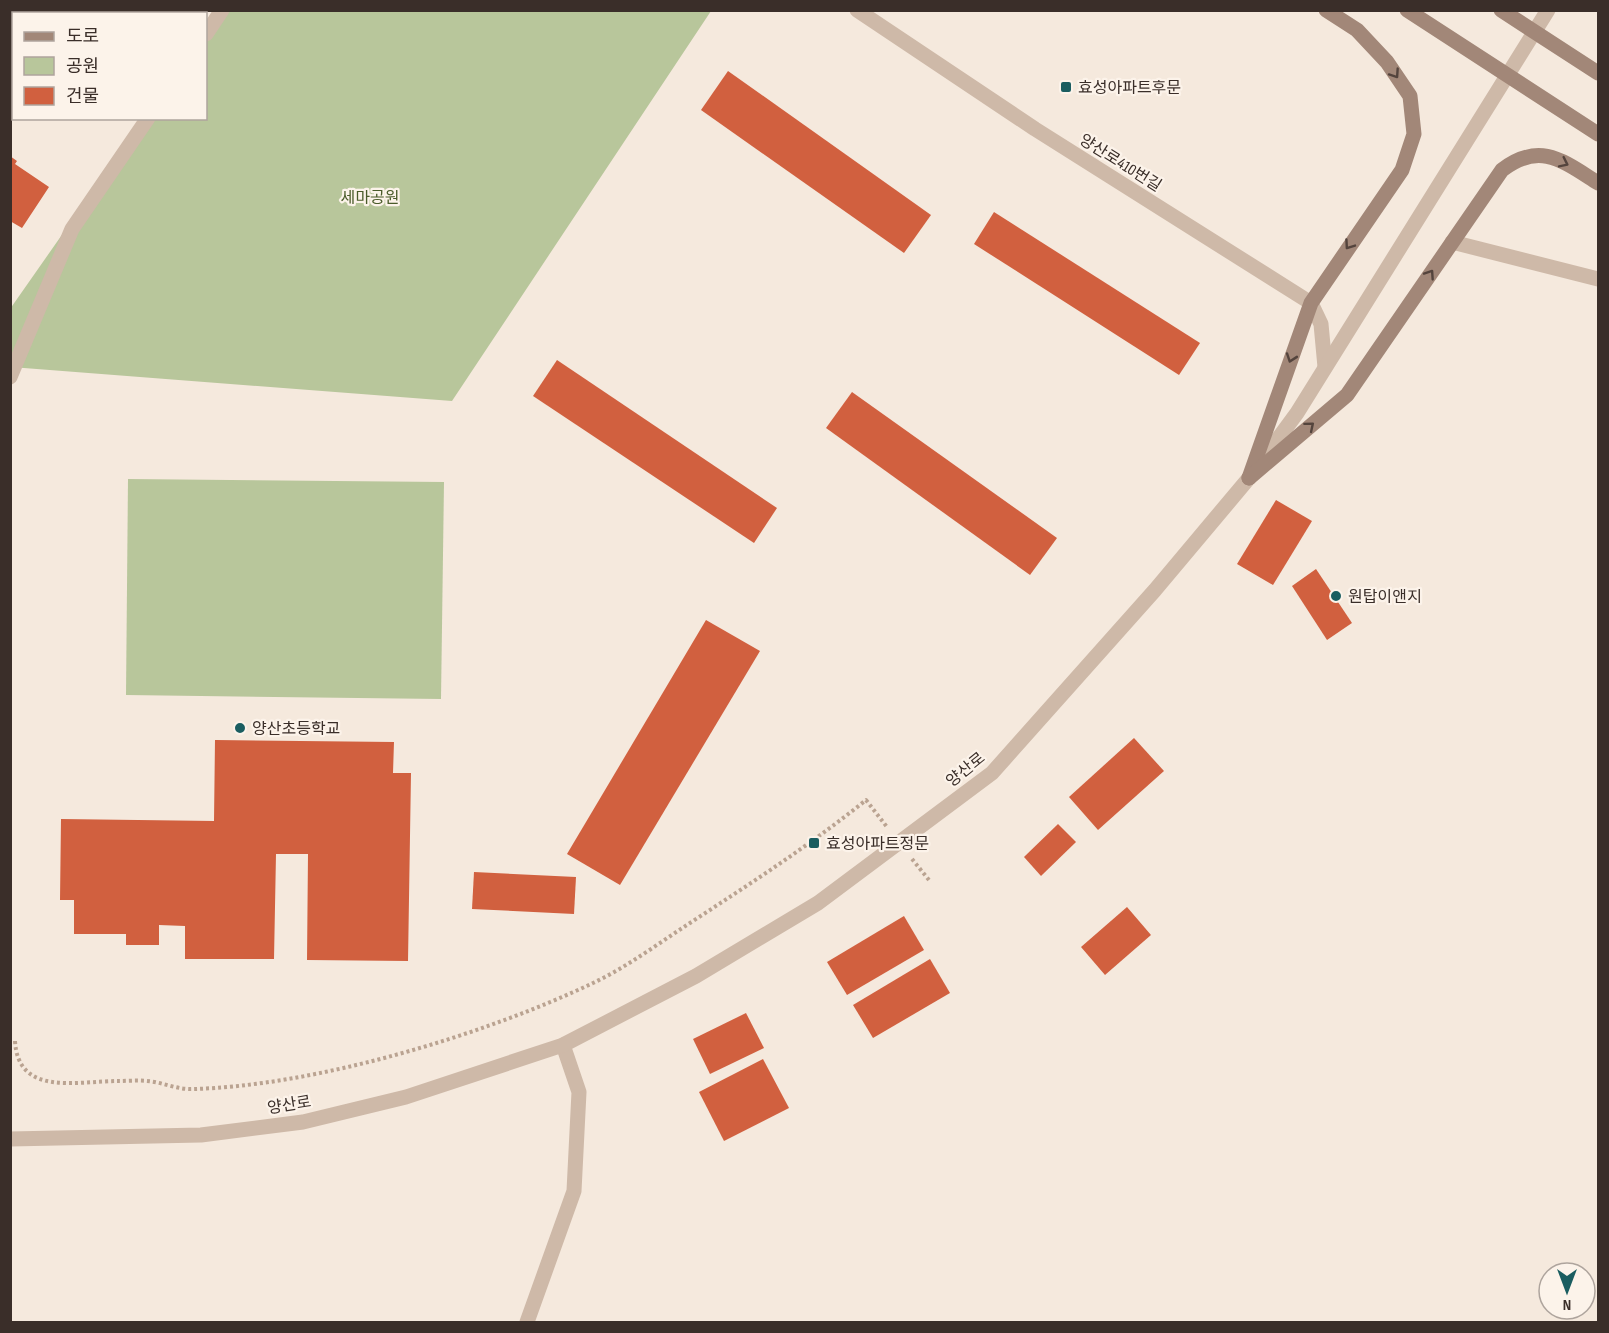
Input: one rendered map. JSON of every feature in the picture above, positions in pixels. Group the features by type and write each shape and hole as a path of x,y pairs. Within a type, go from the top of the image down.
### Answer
{"main road":[{"path":"1249,478 1311,303 1402,170 1414,134 1410,96 1387,62 1357,30 1326,10"},
{"path":"1407,10 1462,44 1552,106 1599,134"},
{"path":"1501,10 1599,73"},
{"path":"1249,478 1347,395 1502,170 1518,157 1538,154 1561,160 1599,183"}],"street":[{"path":"207,32 222,10"},
{"name":"양산로410번길","path":"857,10 1035,129 1311,303"},
{"name":"양산로","path":"10,1139 201,1135 303,1122 406,1097 563,1045 696,976 818,903 992,773 1155,590 1249,478 1297,413 1548,10"},
{"path":"10,377 72,229 147,120"},
{"path":"1452,242 1599,279"},
{"path":"1311,303 1321,324 1325,367"},
{"path":"527,1323 574,1191 579,1092 563,1045"}],"path":[{"path":"15,1041 13,1054 23,1069 46,1082 146,1081 191,1090 267,1082 326,1070 447,1038 510,1017 594,983 814,843 866,800"}],"green space":[{"name":"세마공원","path":"219,11 711,11 452,401 11,367 10,309 142,120 207,120 207,28"},
{"path":"128,479 444,482 441,699 126,695"}],"building":[{"path":"144,10 167,10 166,12"},
{"path":"728,71 931,215 904,253 701,110"},
{"path":"10,156 17,161 15,164 49,187 22,228 10,221"},
{"path":"994,212 1200,343 1179,375 974,244"},
{"path":"557,360 777,508 754,543 533,396"},
{"path":"852,392 1057,538 1030,575 826,428"},
{"path":"1276,500 1312,521 1273,585 1237,564"},
{"path":"1316,569 1352,623 1327,640 1292,586"},
{"path":"706,620 760,651 620,885 567,854"},
{"path":"1134,738 1164,771 1098,830 1069,797"},
{"path":"215,740 394,742 393,773 411,773 408,961 307,960 308,854 276,854 274,959 185,959 185,926 159,925 159,945 126,945 126,934 74,934 74,900 60,900 61,819 214,821"},
{"path":"1058,824 1076,842 1041,876 1024,857"},
{"path":"474,872 576,877 574,914 472,909"},
{"path":"1127,907 1151,935 1105,975 1081,947"},
{"path":"904,916 924,950 847,995 827,962"},
{"path":"930,959 950,993 873,1038 853,1005"},
{"path":"746,1013 764,1048 710,1074 693,1039"},
{"path":"763,1059 789,1108 724,1141 699,1092"}],"place":[{"name":"효성아파트후문","path":"1066,87"},
{"name":"원탑이앤지","path":"1336,596"},
{"name":"양산초등학교","path":"240,728"},
{"name":"효성아파트정문","path":"814,843"}]}
